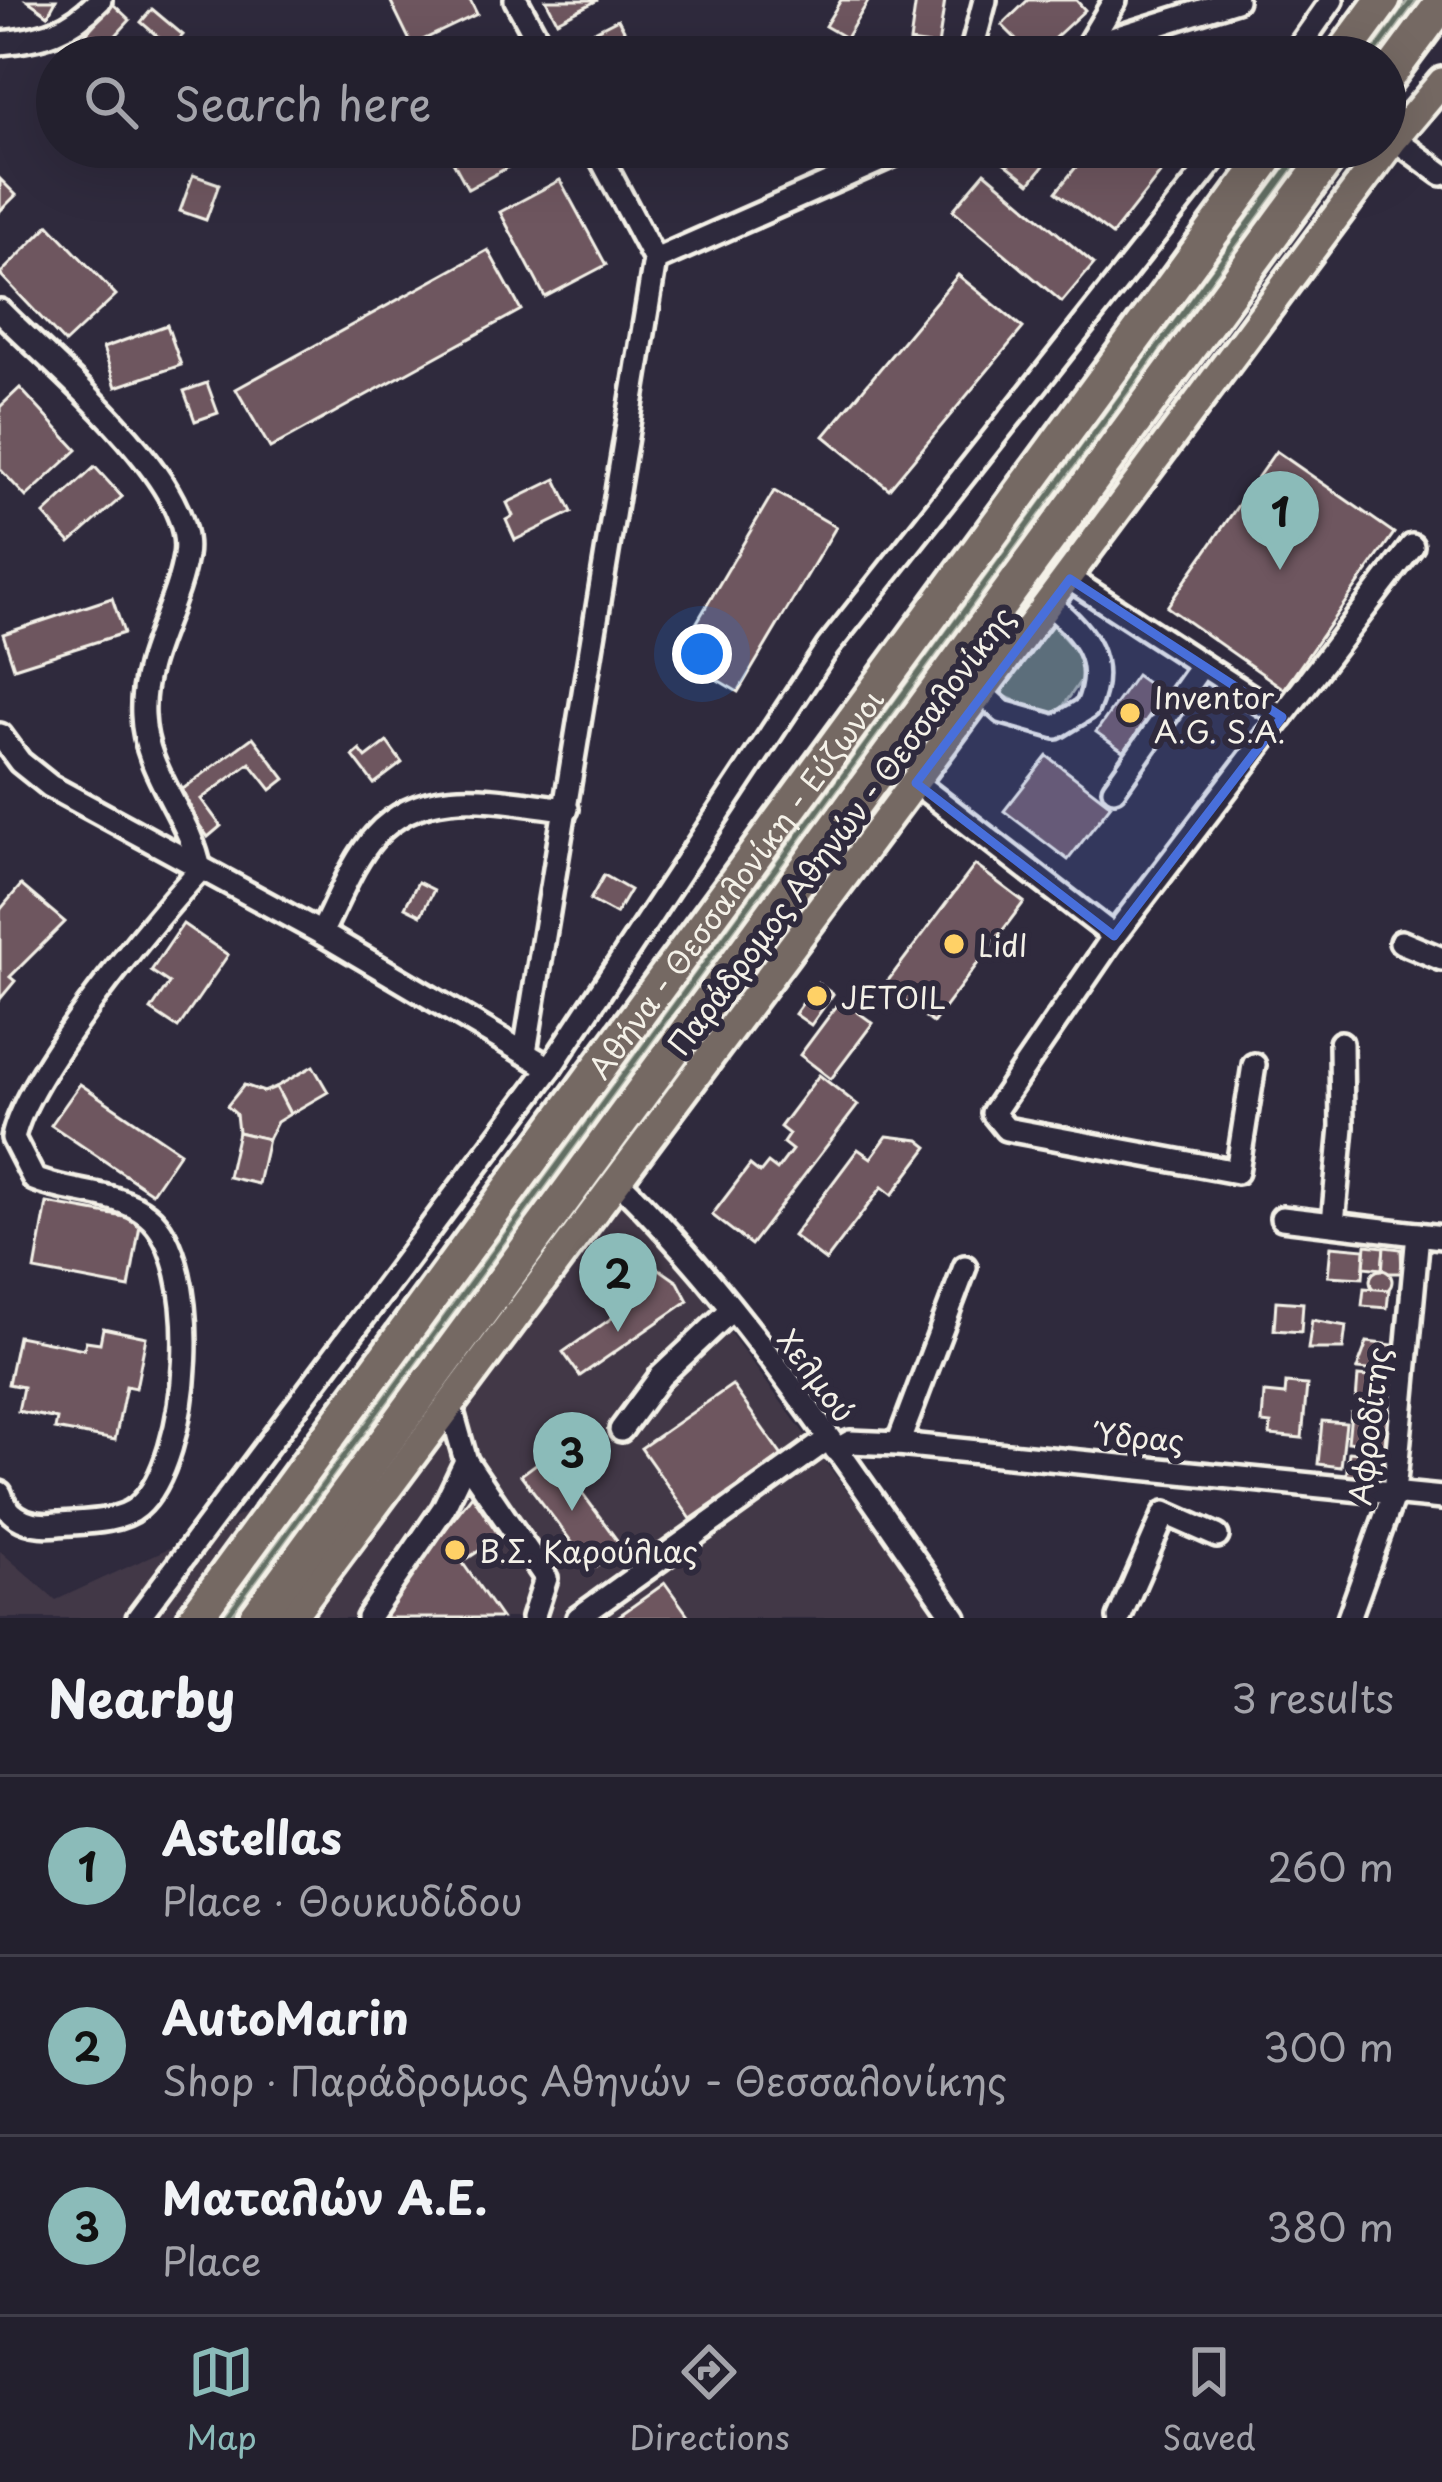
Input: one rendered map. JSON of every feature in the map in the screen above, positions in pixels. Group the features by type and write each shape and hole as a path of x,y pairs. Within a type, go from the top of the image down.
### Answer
{"highway":[{"path":"1356,36 1383,0"},
{"path":"1406,52 1442,3"},
{"name":"Αθήνα - Θεσσαλονίκη - Εύζωνοι","path":"195,1618 1260,168"},
{"name":"Αθήνα - Θεσσαλονίκη - Εύζωνοι","path":"256,1618 1321,168"}],"main road":[{"name":"Παράδρομος Αθηνών - Θεσσαλονίκης","path":"1406,125 1442,82"},
{"name":"Παράδρομος Αθηνών - Θεσσαλονίκης","path":"291,1618 1373,168"}],"street":[{"path":"51,36 78,22 100,0"},
{"path":"516,0 536,36"},
{"path":"976,36 985,0"},
{"path":"1095,36 1115,0"},
{"path":"1131,36 1236,0"},
{"path":"1307,36 1332,0"},
{"path":"0,44 36,39"},
{"path":"1406,148 1442,174"},
{"path":"525,1052 656,260 606,168"},
{"path":"656,260 863,168"},
{"path":"137,1618 491,1154 828,647 1207,168"},
{"path":"0,311 165,483 183,526 187,552 142,686 143,720 148,755 200,870"},
{"path":"1254,1066 1237,1172 1006,1129 993,1112 1114,936 1412,546"},
{"path":"1070,579 1282,717"},
{"path":"983,694 1003,712 1056,727 1087,709 1097,668 1091,650 1082,633 1050,605"},
{"path":"1114,789 1202,665"},
{"path":"0,735 20,762 50,786 321,933 550,1068"},
{"path":"916,783 1114,936"},
{"path":"321,933 374,837 411,808 455,796 567,809"},
{"path":"0,1493 11,1514 23,1521 44,1526 101,1520 136,1509 161,1474 170,1445 185,1325 182,1284 167,1243 150,1216 128,1203 59,1190 34,1179 14,1138 28,1096 125,958 200,870"},
{"path":"1401,942 1442,958"},
{"path":"1333,1223 1342,1127 1341,1043"},
{"name":"Χελμού","path":"617,1180 656,1218 730,1311 832,1444 955,1618"},
{"path":"1282,1218 1442,1237"},
{"name":"Αφροδίτης","path":"1348,1618 1394,1493 1418,1234"},
{"path":"898,1444 965,1267"},
{"path":"621,1430 661,1376 730,1311"},
{"path":"450,1404 466,1461 546,1578 532,1618"},
{"path":"578,1618 832,1444"},
{"name":"Ύδρας","path":"832,1444 898,1444 1442,1498"},
{"path":"368,1618 443,1509 466,1461"},
{"path":"1119,1618 1165,1513 1216,1536"}],"highlighted area":[{"path":"1070,579 1282,717 1114,936 916,783"}],"shaded area":[{"path":"620,1195 650,1225 941,1618 0,1618 0,1551 56,1600 258,1507"}],"green space":[{"path":"1408,0 1418,0 1391,36 1382,36"},
{"path":"1285,168 1295,168 230,1618 221,1618"},
{"path":"1049,621 1090,667 1055,718 995,692"}],"building":[{"path":"27,0 56,0 48,15"},
{"path":"390,0 470,0 477,14 431,36 408,36"},
{"path":"546,0 598,0 557,21"},
{"path":"841,0 869,0 847,36 825,26"},
{"path":"916,0 945,0 940,36 911,36"},
{"path":"1028,0 1076,0 1085,10 1057,36 1013,36 1002,25"},
{"path":"113,4 130,20 115,36 84,36"},
{"path":"152,9 183,35 157,36 141,22"},
{"path":"618,19 627,36 585,36"},
{"path":"456,168 506,168 468,189"},
{"path":"1011,168 1042,168 1030,183"},
{"path":"1075,168 1165,168 1112,235 1056,192"},
{"path":"985,172 1094,264 1062,302 953,210"},
{"path":"193,175 219,184 206,220 180,211"},
{"path":"0,179 16,195 0,211"},
{"path":"560,180 606,265 545,297 500,212"},
{"path":"49,225 116,295 65,343 0,274"},
{"path":"488,250 521,310 270,448 236,389"},
{"path":"958,275 1023,328 889,489 824,436"},
{"path":"167,325 181,365 116,387 103,348"},
{"path":"207,383 218,413 195,421 184,391"},
{"path":"20,388 77,450 26,497 0,469 0,407"},
{"path":"1276,451 1394,533 1284,689 1167,607"},
{"path":"95,467 122,497 70,543 44,514"},
{"path":"556,479 572,512 515,540 506,520 513,516 507,503"},
{"path":"774,491 836,527 738,692 677,656"},
{"path":"112,598 124,633 14,668 3,634"},
{"name":"Inventor A.G. S.A.","path":"1136,675 1164,695 1124,752 1096,732"},
{"path":"253,737 285,779 271,790 250,763 201,799 221,826 208,837 176,794"},
{"path":"387,742 402,763 374,784 353,756 360,750 366,758"},
{"path":"1047,756 1111,805 1068,860 1004,811"},
{"name":"Lidl","path":"975,865 1024,902 933,1023 884,986"},
{"path":"604,875 630,890 616,914 590,900"},
{"path":"418,882 434,890 421,915 405,907"},
{"path":"21,885 65,922 10,977 15,981 0,999 0,910"},
{"path":"183,924 228,955 178,1028 151,1010 169,983 151,971"},
{"path":"817,983 833,994 811,1025 795,1014"},
{"path":"841,1000 873,1023 831,1079 800,1055"},
{"path":"313,1066 328,1092 290,1114 276,1087"},
{"path":"819,1075 858,1105 751,1245 712,1215 750,1165 760,1173 768,1163 777,1170 792,1150 783,1143 789,1134 780,1127"},
{"path":"80,1084 180,1152 152,1193 51,1125"},
{"path":"244,1085 264,1092 276,1087 290,1114 277,1122 268,1139 238,1132 236,1114 227,1106"},
{"path":"238,1132 268,1139 258,1184 228,1177"},
{"path":"887,1136 919,1140 928,1147 892,1195 882,1187 826,1261 793,1236 858,1149 871,1158"},
{"path":"47,1203 141,1220 129,1288 35,1270"},
{"path":"1366,1245 1384,1247 1382,1269 1364,1267"},
{"path":"1331,1246 1365,1249 1363,1278 1328,1276"},
{"path":"1384,1247 1401,1249 1402,1273 1382,1273"},
{"path":"658,1268 678,1282 688,1301 580,1376 563,1352 622,1311"},
{"path":"1381,1270 1392,1281 1381,1292 1370,1281"},
{"path":"1364,1288 1389,1290 1387,1308 1362,1306"},
{"path":"1276,1301 1303,1303 1301,1332 1274,1330"},
{"path":"1312,1320 1346,1326 1343,1349 1308,1349"},
{"path":"103,1328 146,1337 136,1388 126,1386 115,1440 55,1429 57,1419 18,1411 23,1387 8,1384 18,1336 84,1349 86,1341 100,1343"},
{"path":"1367,1342 1393,1345 1391,1372 1357,1369"},
{"path":"1358,1376 1390,1379 1387,1406 1375,1404 1374,1413 1366,1412 1367,1403 1356,1401"},
{"path":"1286,1383 1307,1385 1302,1438 1270,1435 1271,1424 1262,1423 1264,1393 1285,1395"},
{"path":"732,1385 782,1456 691,1519 641,1448"},
{"path":"1351,1413 1389,1418 1386,1447 1348,1442"},
{"path":"1322,1421 1346,1423 1341,1467 1318,1464"},
{"path":"552,1452 622,1547 592,1569 521,1475"},
{"path":"1349,1452 1378,1455 1377,1462 1384,1463 1383,1482 1346,1478"},
{"name":"Β.Σ. Καρούλιας","path":"472,1495 500,1537 462,1562 501,1618 377,1618"},
{"path":"665,1583 690,1618 616,1618"}],"place":[{"name":"Astellas","path":"1280,570"},
{"name":"Inventor A.G. S.A.","path":"1130,713"},
{"name":"Lidl","path":"954,944"},
{"name":"JETOIL","path":"817,996"},
{"name":"AutoMarin","path":"618,1332"},
{"name":"Ματαλών Α.Ε.","path":"572,1511"},
{"name":"Β.Σ. Καρούλιας","path":"455,1550"}]}
